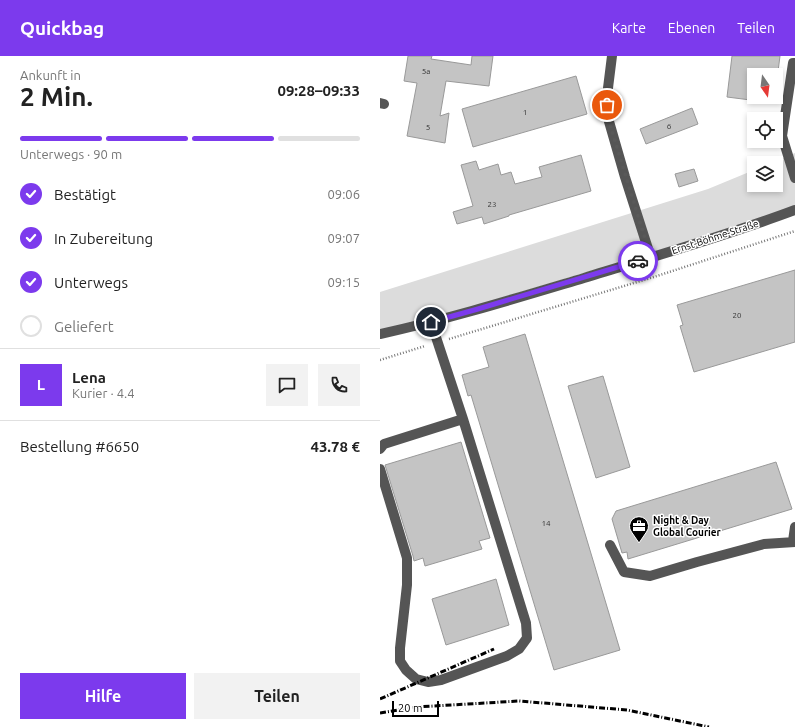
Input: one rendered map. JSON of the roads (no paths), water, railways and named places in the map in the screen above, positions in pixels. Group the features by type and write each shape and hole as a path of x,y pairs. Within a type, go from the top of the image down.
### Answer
{"street":[{"path":"612,56 608,88 608,118 651,258"},
{"path":"795,63 793,62 782,136 795,178"},
{"name":"Ernst-Böhme-Straße","path":"380,334 486,307 651,258 795,210"},
{"path":"380,469 407,558 407,585 400,648 400,660 406,670 416,679 428,682 441,680 507,656 519,649 527,638 526,623 463,419 431,322"},
{"path":"380,449 384,444 463,419"},
{"path":"610,545 624,572 650,576 764,544 794,541 795,527"}],"railway":[{"path":"380,699 494,649"},
{"path":"380,713 417,707 519,701 627,710 709,727"}],"place":[{"name":"Night & Day Global Courier","path":"639,543"}]}
